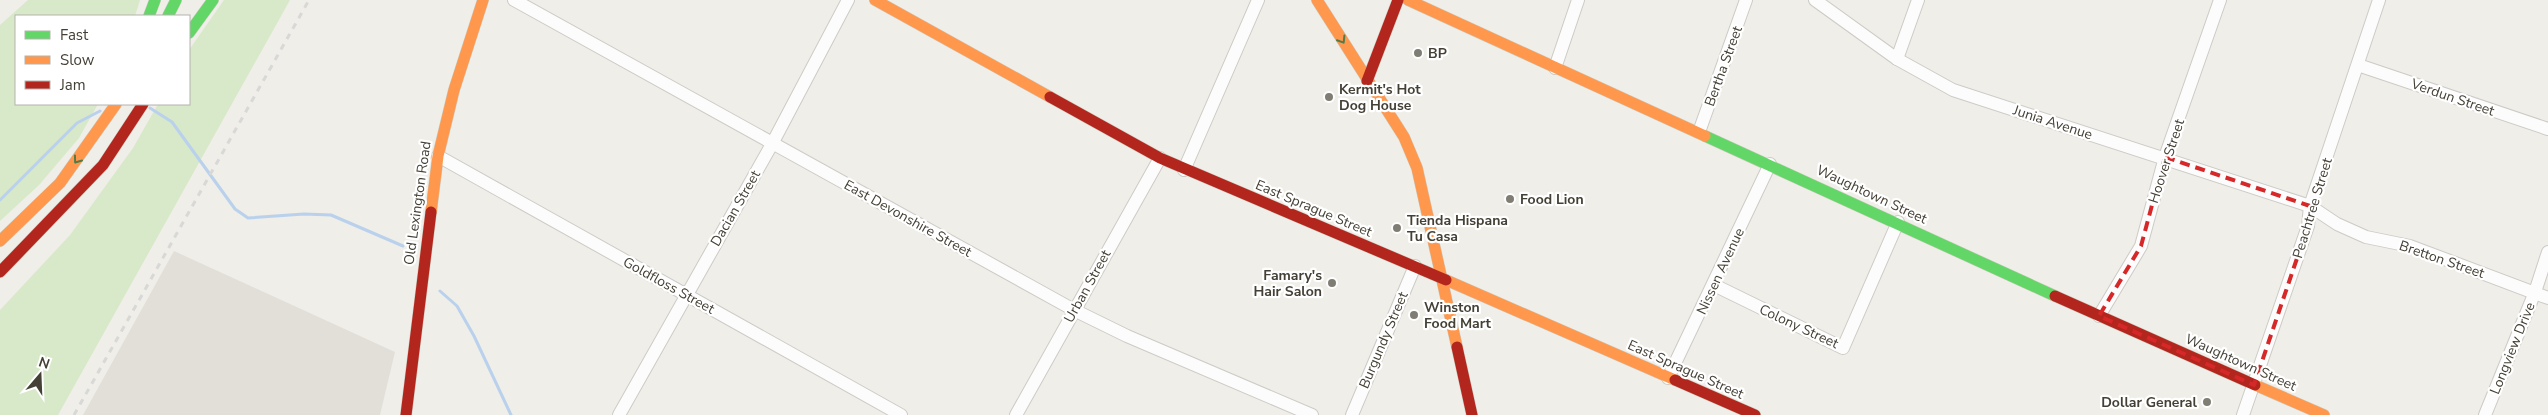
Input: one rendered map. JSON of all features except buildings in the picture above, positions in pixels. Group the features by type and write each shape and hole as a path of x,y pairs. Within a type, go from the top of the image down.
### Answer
{"main road":[{"path":"149,15 155,0"},
{"path":"168,15 176,0"},
{"path":"190,15 197,0"},
{"path":"190,32 213,0"},
{"name":"Old Lexington Road","path":"406,415 438,156 447,112 483,0"},
{"name":"East Sprague Street","path":"876,0 1184,170 1443,278 1755,415"},
{"path":"1317,0 1404,137 1417,168 1472,415"},
{"path":"1367,81 1398,0"},
{"name":"Waughtown Street","path":"1408,0 1898,222 2099,316 2324,415"},
{"path":"0,241 60,183 106,120 114,105"},
{"path":"0,272 104,165 140,109"},
{"path":"6,283 87,183"}],"street":[{"name":"East Devonshire Street","path":"514,0 1074,310 1127,336 1312,415"},
{"name":"Dacian Street","path":"619,415 772,144 848,0"},
{"path":"1184,170 1258,0"},
{"path":"1555,68 1578,0"},
{"name":"Bertha Street","path":"1699,132 1746,0"},
{"name":"Junia Avenue","path":"1815,0 1898,59 1953,90 2165,157 2310,206"},
{"path":"1898,59 1918,0"},
{"name":"Hoover Street","path":"2099,316 2141,246 2165,157 2168,153 2220,0"},
{"name":"Peachtree Street","path":"2243,415 2308,226 2310,206 2379,0"},
{"name":"Verdun Street","path":"2358,65 2548,129"},
{"name":"Goldfloss Street","path":"438,156 901,415"},
{"name":"Urban Street","path":"1016,415 1160,158"},
{"name":"Nissen Avenue","path":"1668,378 1770,164"},
{"name":"Bretton Street","path":"2310,206 2337,224 2366,237 2410,246 2548,298"},
{"name":"Colony Street","path":"1714,284 1843,348 1898,222"},
{"name":"Longview Drive","path":"2485,415 2535,292 2548,252"},
{"name":"Burgundy Street","path":"1352,415 1415,266"}],"highlighted area":[{"path":"2165,157 2310,206 2308,226 2254,385 2099,316 2141,246"}],"shaded area":[{"path":"174,251 395,352 380,415 83,415"}],"green space":[{"path":"28,0 140,0 135,15 15,15 15,105 97,105 79,138 39,185 0,221 0,25"},
{"path":"224,0 290,0 58,415 0,415 0,310 70,235 133,148 157,105 190,105 190,49"}],"waterway":[{"path":"150,108 172,122 235,209 248,218 304,214 331,215 403,246"},
{"path":"0,200 77,123 100,111"},
{"path":"440,291 457,306 474,336 511,415"}],"railway":[{"path":"74,415 309,0"}],"traffic: fast":[{"path":"149,15 155,0"},
{"path":"168,15 176,0"},
{"path":"190,32 213,0"},
{"path":"1705,136 2055,296"}],"traffic: slow":[{"path":"431,212 438,156 454,90 483,0"},
{"path":"875,0 1050,97"},
{"path":"1317,0 1404,137 1417,168 1457,347"},
{"path":"1408,0 1705,136"},
{"path":"0,241 60,183 115,105"},
{"path":"1446,280 1675,380"},
{"path":"2255,385 2324,415"}],"traffic: jam":[{"path":"1367,81 1398,0"},
{"path":"1050,97 1160,158 1446,280"},
{"path":"0,272 103,165 142,105"},
{"path":"406,415 431,212"},
{"path":"2055,296 2255,385"},
{"path":"1457,347 1472,415"},
{"path":"1675,380 1755,415"}],"place":[{"name":"BP","path":"1418,53"},
{"name":"Kermit's Hot Dog House","path":"1329,97"},
{"name":"Food Lion","path":"1510,199"},
{"name":"Tienda Hispana Tu Casa","path":"1397,228"},
{"name":"Famary's Hair Salon","path":"1332,283"},
{"name":"Winston Food Mart","path":"1414,315"},
{"name":"Dollar General","path":"2207,402"}]}
